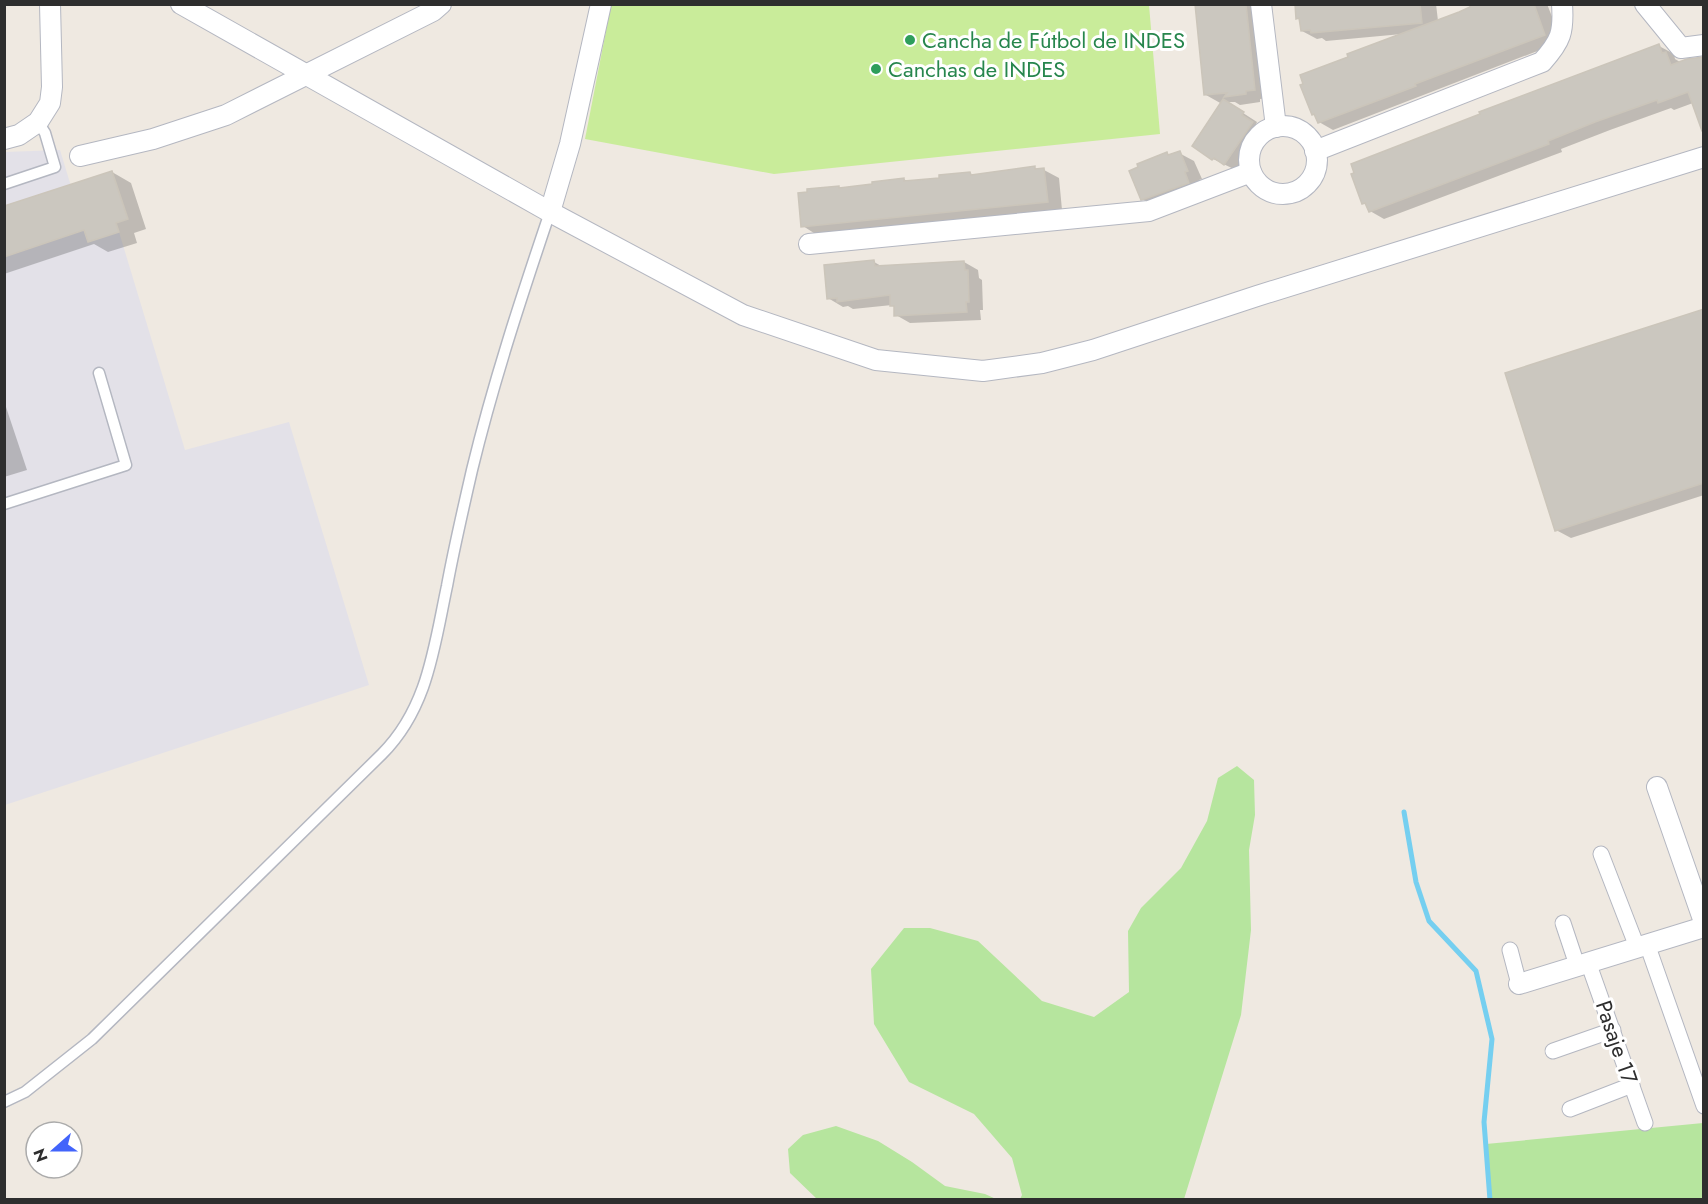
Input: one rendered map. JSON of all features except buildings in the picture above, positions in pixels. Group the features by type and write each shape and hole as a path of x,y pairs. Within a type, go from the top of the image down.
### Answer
{"street":[{"path":"4,139 19,135 38,122 50,103 50,4"},
{"path":"181,4 550,212 743,315 876,360 983,371 1042,363 1093,350 1704,157"},
{"path":"80,156 153,139 226,115 433,11 441,4"},
{"path":"550,212 570,144 600,4"},
{"path":"1261,4 1276,127"},
{"path":"1315,151 1542,62 1557,45 1563,26 1562,4"},
{"path":"1645,4 1681,48 1704,45"},
{"path":"1276,127 1296,129 1304,134 1315,151 1317,162 1308,184 1288,194 1276,194 1265,190 1251,172 1249,161 1256,139 1265,131 1276,127"},
{"path":"809,244 1149,211 1251,172"},
{"path":"1510,950 1519,984 1704,924 1657,787"},
{"path":"1601,854 1642,945 1704,1106"},
{"name":"Pasaje 17","path":"1563,923 1612,1030 1645,1123"},
{"path":"1553,1051 1612,1030"},
{"path":"1570,1109 1632,1085"}],"lane":[{"path":"4,184 55,167 45,133 38,122"},
{"path":"4,1102 25,1092 92,1039 398,738 418,703 433,653 472,470 492,394 511,327 550,212"},
{"path":"4,504 126,465 99,373"}],"shaded area":[{"path":"60,150 88,242 119,232 185,450 289,422 369,685 5,805 5,152"}],"green space":[{"name":"Canchas de INDES","path":"611,5 1149,5 1160,134 774,174 585,139"},
{"path":"1237,766 1254,780 1255,815 1249,850 1251,930 1241,1015 1184,1199 1020,1199 1022,1195 1012,1158 974,1114 909,1082 874,1024 871,969 904,928 930,928 978,941 1042,1001 1094,1017 1129,992 1128,931 1141,908 1181,868 1207,821 1218,778"},
{"path":"1703,1123 1703,1199 1490,1199 1486,1144"},
{"path":"836,1126 878,1141 945,1186 985,1194 996,1199 817,1199 790,1173 788,1149 803,1135"}],"waterway":[{"path":"1404,812 1416,882 1429,921 1476,971 1492,1039 1484,1122 1490,1200"}],"place":[{"name":"Cancha de Fútbol de INDES","path":"910,40"},
{"name":"Canchas de INDES","path":"876,69"}]}
